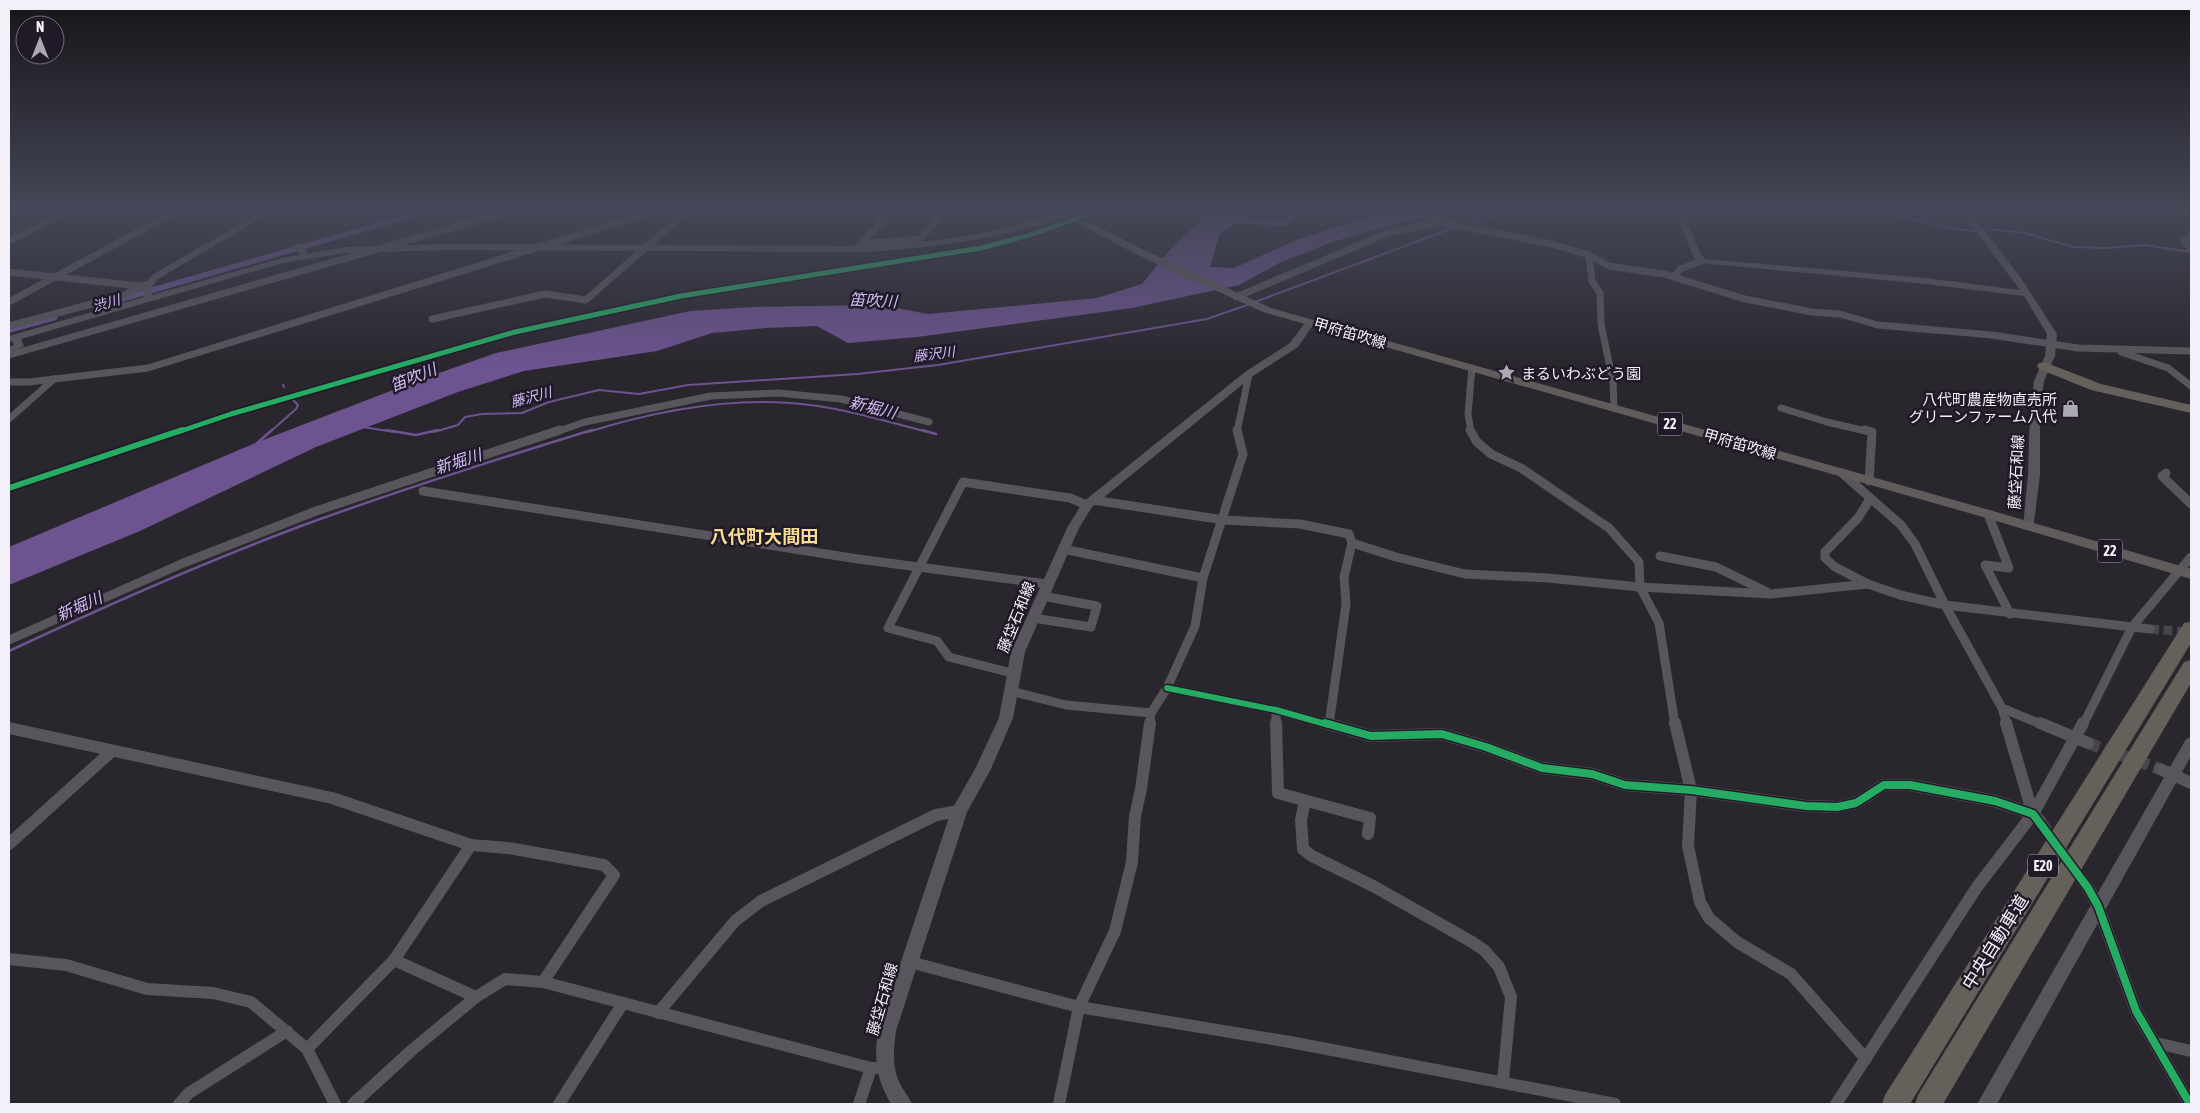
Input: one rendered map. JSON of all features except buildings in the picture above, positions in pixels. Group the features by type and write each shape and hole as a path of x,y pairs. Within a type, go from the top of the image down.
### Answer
{"highway":[{"path":"2044,366 2191,397"},
{"path":"2044,366 2096,387 2191,409"},
{"name":"中央自動車道","path":"1895,1104 2191,628"},
{"name":"中央自動車道","path":"1928,1104 2191,667"}],"main road":[{"path":"146,290 155,277 181,262"},
{"path":"9,350 19,346 12,338 146,290 261,262"},
{"name":"22","path":"1166,262 1237,298"},
{"path":"1702,262 1926,281 2026,294"},
{"path":"2004,262 2048,327 2052,334 2052,345"},
{"name":"甲府笛吹線","path":"1237,298 1259,307 1310,322 1988,514 2186,573"},
{"name":"藤垈石和線","path":"902,1104 889,1082 886,1068 885,1048 887,1030 959,812 982,771 1002,728 1011,691 1012,673 1018,652 1063,549 1090,502 1250,374 1294,345 1310,322"},
{"name":"藤垈石和線","path":"2029,527 2034,474 2035,412 2039,382 2044,366 2050,356 2052,345"},
{"path":"1987,1104 2098,906 2166,772 2191,742"}],"street":[{"path":"9,302 83,262"},
{"path":"9,355 336,262"},
{"path":"9,382 54,379 148,368 494,262"},
{"path":"432,319 545,294 586,300 630,262"},
{"path":"1237,298 1317,262"},
{"path":"1590,262 1592,281 1600,293 1601,324 1613,382 1614,408"},
{"path":"1602,262 1610,266 1674,277 1745,299 1812,312 1840,314 1878,325 1992,335 2052,345 2191,351"},
{"path":"1674,277 1680,269 1702,262"},
{"path":"9,272 146,290"},
{"path":"9,326 146,290"},
{"path":"2111,349 2172,370 2191,386"},
{"path":"1472,368 1468,414 1470,430 1477,442 1491,454 1521,468 1560,492 1609,528 1639,562 1640,587 1659,623 1672,711 1691,790 1688,846 1700,902 1709,918 1737,942 1791,974 1866,1059"},
{"path":"1059,1104 1079,1007 1114,931 1132,862 1135,816 1142,789 1151,713 1167,688 1195,626 1203,578 1224,520 1243,454 1238,432 1250,374"},
{"path":"9,419 54,379"},
{"path":"9,640 181,564 316,511 585,422 660,405 712,396 778,393 841,399 929,422"},
{"path":"1781,408 1827,422 1872,432 1869,481"},
{"path":"1842,473 1901,525 1914,544 1945,605 2002,708 2036,818"},
{"path":"2166,473 2162,476 2191,504"},
{"path":"1012,673 949,657 937,641 888,628 963,482 1224,520 1300,524 1349,534 1352,542 1344,577 1346,604 1329,724"},
{"path":"423,491 918,568 1045,590 1097,606 1091,627 1032,618"},
{"path":"1870,498 1858,518 1825,552 1825,558 1835,567 1868,584 1900,595 1945,605 2150,629"},
{"path":"1988,514 2009,568 1985,565 2010,614"},
{"path":"1352,542 1396,557 1465,574 1539,577 1640,587 1771,594 1868,584"},
{"path":"1063,549 1203,578"},
{"path":"1660,556 1716,567 1771,594"},
{"path":"1836,1104 1977,887 2036,818 2132,627 2186,573 2191,557"},
{"path":"1167,688 1276,710 1370,736 1442,734 1486,747 1542,768 1592,774 1625,785 1691,790 1806,806 1837,807 1856,803 1884,786 1910,785 1995,801 2036,818"},
{"path":"1011,691 1066,705 1151,713"},
{"path":"2002,708 2088,742"},
{"path":"1276,710 1278,793 1370,818 1368,834"},
{"path":"9,728 332,798 471,845 508,848 604,865 614,875 544,982"},
{"path":"9,844 112,751"},
{"path":"2166,772 2191,783"},
{"path":"1304,801 1301,820 1303,849 1312,856 1374,887 1472,942 1484,950 1499,967 1511,997 1504,1081"},
{"path":"658,1013 735,921 760,901 936,815 959,812"},
{"path":"307,1049 394,960 471,845"},
{"path":"2088,888 2098,906 2136,1011 2190,1104"},
{"path":"9,959 66,965 147,989 212,993 251,1002 307,1049 335,1104"},
{"path":"394,960 476,997"},
{"path":"910,962 1079,1007 1290,1042 1504,1081 1615,1104"},
{"path":"353,1104 412,1050 476,997 505,979 544,982 871,1068 886,1068"},
{"path":"559,1104 622,1003"},
{"path":"179,1104 189,1093 287,1031"},
{"path":"2156,1044 2191,1051"},
{"path":"860,1104 871,1068"}],"shaded area":[{"path":"1160,262 1211,262 1210,267 1234,268 1247,262 1281,262 1239,285 1132,308 917,337 848,343 817,326 712,333 657,351 524,371 458,392 316,447 140,531 9,585 9,547 253,444 419,380 496,353 690,311 751,307 880,305 928,314 1097,298 1142,284"}],"waterway":[{"name":"渋川","path":"111,302 252,262"},
{"name":"藤沢川","path":"1255,302 1362,262"},
{"name":"藤沢川","path":"434,432 458,425 465,417 482,414 522,413 549,402 599,390 639,394 688,385 857,374 938,365 1207,319 1250,304"},
{"name":"渋川","path":"9,330 52,318"},
{"path":"270,432 296,409 298,405 291,398"},
{"name":"新堀川","path":"588,432 637,418 687,408 764,402 824,407 927,432"},
{"name":"藤沢川","path":"363,427 394,432"},
{"path":"256,444 272,430"},
{"name":"藤沢川","path":"386,430 416,435 438,430"},
{"name":"新堀川","path":"9,651 154,586 301,526 373,500 592,430"},
{"name":"新堀川","path":"922,430 936,434"}],"tunnel":[{"path":"2150,629 2191,632"},
{"path":"2088,743 2160,769"},
{"path":"2040,821 2088,888"}],"cycle path":[{"path":"9,488 231,414 515,332 681,296 890,262"},
{"path":"1167,688 1276,710 1371,736 1442,734 1486,747 1542,768 1592,774 1625,785 1691,790 1806,806 1837,807 1856,803 1884,785 1910,785 1995,801 2033,814 2088,888 2098,906 2136,1011 2190,1104"}],"place":[{"name":"まるいわぶどう園","path":"1507,373"},
{"name":"八代町農産物直売所 グリーンファーム八代","path":"2071,408"}],"district":[{"name":"八代町大間田","path":"764,536"}],"water label":[{"name":"笛吹川","path":"873,300"},
{"name":"笛吹川","path":"413,377"}]}
